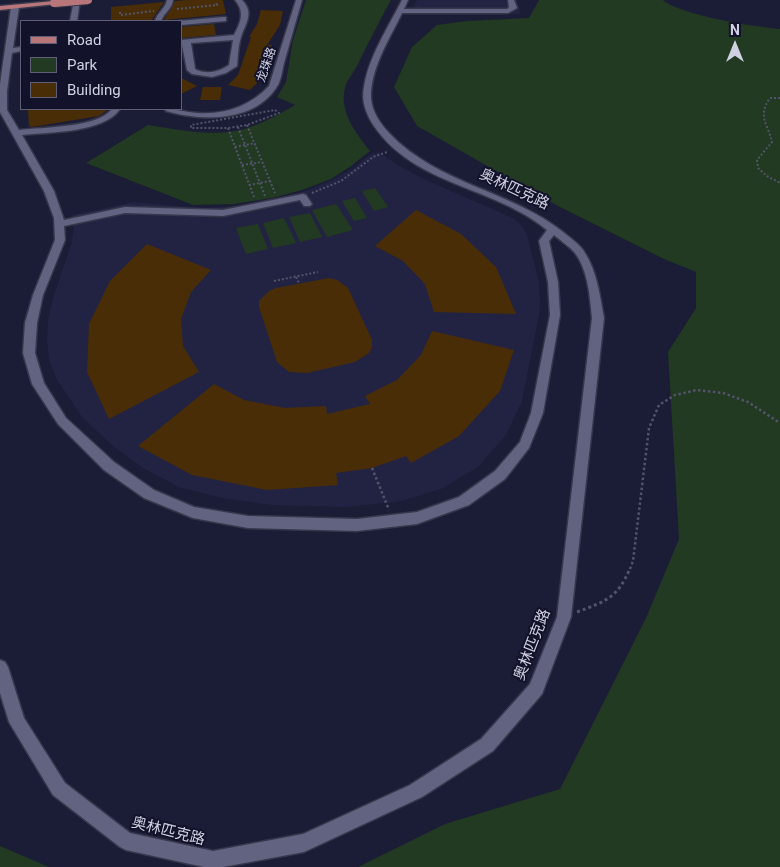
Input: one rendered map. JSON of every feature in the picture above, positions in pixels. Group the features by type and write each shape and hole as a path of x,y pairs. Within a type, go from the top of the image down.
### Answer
{"main road":[{"path":"0,8 88,0"}],"street":[{"path":"74,20 77,0"},
{"path":"158,20 160,15 170,5 170,0"},
{"path":"237,37 184,42 185,61 196,74 211,74 231,68 234,64 237,37 246,15 244,6 238,0"},
{"name":"龙珠路","path":"173,110 190,114 225,113 240,110 266,96 273,86 299,0"},
{"path":"402,5 508,11 513,8 511,0"},
{"name":"奥林匹克路","path":"0,667 17,722 59,789 126,841 213,860 304,842 416,791 486,745 536,689 564,617 598,318 594,283 579,252 554,228 521,208 450,179 415,160 397,148 374,120 367,98 370,76 402,5"},
{"path":"16,7 5,58 2,91 4,110 49,190 59,218 60,240 38,296 31,323 30,353 38,384 62,421 109,466 149,494 193,512 248,522 357,525 417,518 464,501 500,475 525,444 538,413 556,315 553,282 544,241 554,228"},
{"path":"182,23 223,19"},
{"path":"5,58 20,50"},
{"path":"17,134 90,123 105,119 115,110"},
{"path":"59,224 125,210 225,216 258,206 305,200"}],"path":[{"path":"120,13 166,10 216,3"},
{"path":"780,98 770,98 763,105 763,119 771,134 772,142 757,160 758,168 767,176 780,183"},
{"path":"203,124 191,125 191,128 238,127 279,113 275,110 265,113"},
{"path":"248,125 278,202"},
{"path":"238,127 268,204"},
{"path":"228,128 258,206"},
{"path":"235,146 255,143"},
{"path":"305,200 341,181 373,158 397,148"},
{"path":"242,165 262,162"},
{"path":"249,185 270,181"},
{"path":"274,281 318,272"},
{"path":"296,276 299,283"},
{"path":"564,617 607,601 624,584 632,560 649,428 659,405 675,394 697,390 724,393 748,402 780,423"},
{"path":"372,468 393,521"}],"shaded area":[{"path":"417,0 517,0 521,14 411,13"},
{"path":"379,152 399,166 426,180 513,218 522,226 527,235 539,282 540,302 522,401 506,435 478,467 441,489 397,502 344,507 272,505 222,498 179,487 143,468 113,446 82,417 57,380 49,360 47,340 48,320 53,298 71,245 74,229 72,215 133,202 202,208 238,206 274,200 303,192 332,180 354,168 369,155"}],"green space":[{"path":"306,0 391,0 358,65 347,82 344,92 345,110 353,128 370,151 351,166 331,179 302,190 272,198 234,204 193,205 86,163 148,125 187,131 227,132 258,124 295,105 277,97 286,82 293,40"},
{"path":"539,0 663,0 685,11 701,15 736,23 780,29 780,867 358,867 445,824 560,789 646,618 679,539 668,352 696,308 696,272 664,259 556,205 417,126 394,87 412,47 437,25 467,21 529,18"},
{"path":"375,188 388,207 374,211 362,191"},
{"path":"355,198 367,218 354,221 342,201"},
{"path":"336,204 353,230 327,237 312,210"},
{"path":"310,213 322,237 300,242 289,217"},
{"path":"284,218 296,243 273,248 263,223"},
{"path":"258,224 268,249 246,254 236,228"},
{"path":"0,846 49,867 0,867"}],"building":[{"path":"223,0 226,14 164,20 175,1"},
{"path":"164,2 152,20 111,20 111,7"},
{"path":"261,10 283,11 280,25 267,45 272,45 262,78 250,90 228,85 238,75 251,37 249,37 257,24"},
{"path":"214,24 216,35 182,38 182,27"},
{"path":"182,78 197,86 182,94"},
{"path":"203,87 222,87 220,100 200,100"},
{"path":"28,110 106,110 99,116 29,126"},
{"path":"416,210 461,234 496,267 516,314 434,312 425,284 403,261 375,246"},
{"path":"147,244 211,270 191,292 181,319 183,346 199,372 109,419 87,372 89,324 110,281"},
{"path":"329,278 337,280 348,288 372,340 372,347 369,353 355,362 307,373 289,372 277,362 259,307 259,301 269,291 276,288"},
{"path":"432,331 514,350 500,391 459,436 411,463 406,456 372,468 336,473 338,485 267,490 192,475 138,446 214,384 244,400 285,408 326,406 327,414 370,404 365,396 397,380 421,355"}]}
